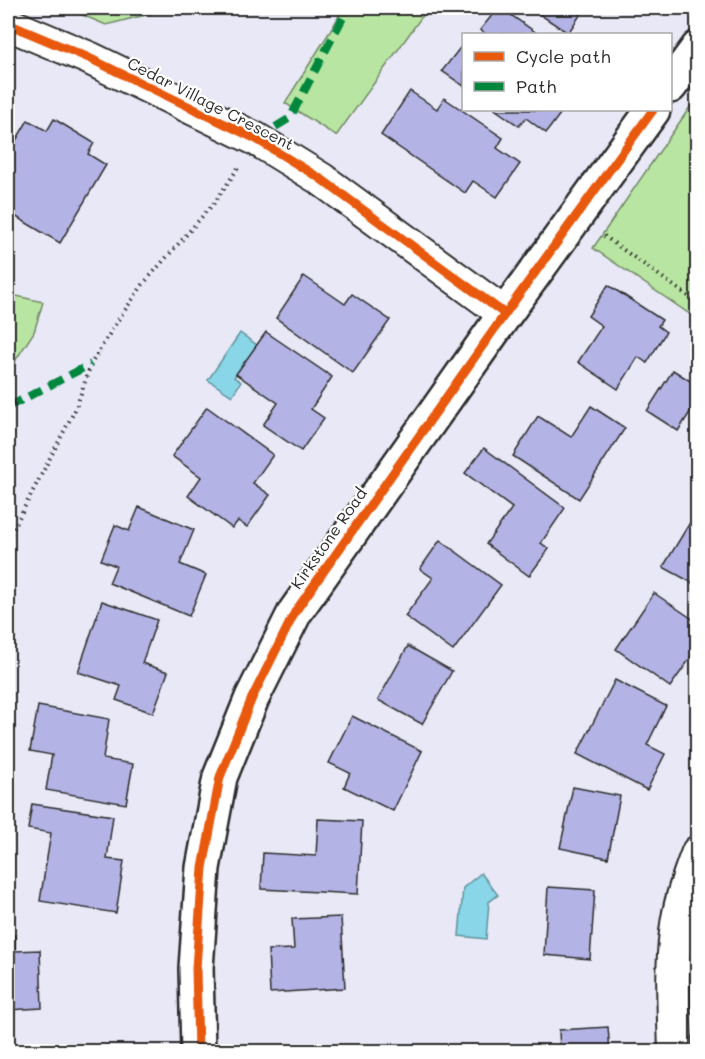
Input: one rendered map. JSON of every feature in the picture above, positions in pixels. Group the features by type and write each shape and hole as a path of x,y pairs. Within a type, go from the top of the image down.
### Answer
{"street":[{"name":"Cedar Village Crescent","path":"8,24 89,58 256,139 321,179 505,314"},
{"path":"672,83 698,48"},
{"name":"Kirkstone Road","path":"198,1052 196,968 203,868 220,777 252,698 295,612 505,314 652,111"},
{"path":"675,1052 673,977 676,931 686,884 698,852"}],"path":[{"path":"8,539 76,408 91,364 118,320 144,283 215,202 256,139"},
{"path":"576,216 698,303"}],"green space":[{"path":"66,8 155,8 153,13 106,25"},
{"path":"343,8 428,8 336,136 285,103"},
{"path":"697,97 698,319 593,248"},
{"path":"8,294 43,302 34,332 8,372"}],"water":[{"path":"240,333 257,345 234,377 241,382 232,396 208,380"},
{"path":"481,873 498,895 489,902 486,939 459,936 463,888"}],"building":[{"path":"498,8 501,8 537,33 484,33 480,30"},
{"path":"530,8 585,8 568,33"},
{"path":"462,45 462,85 442,71"},
{"path":"410,91 437,109 444,98 503,138 497,148 520,164 497,197 473,181 465,193 381,135"},
{"path":"497,111 562,111 546,133 526,118 519,126"},
{"path":"54,119 94,143 88,154 106,165 60,243 8,212 8,154 28,120 47,131"},
{"path":"304,276 345,304 352,294 390,320 353,373 276,318"},
{"path":"608,285 662,320 658,326 666,332 647,363 638,357 618,389 578,362 602,326 588,316"},
{"path":"266,332 332,377 311,409 324,418 301,451 263,425 278,403 236,374"},
{"path":"673,370 698,386 698,400 678,431 647,411"},
{"path":"591,406 625,428 579,499 513,456 538,416 571,437"},
{"path":"207,407 273,455 253,483 270,495 247,527 238,521 232,528 188,496 201,477 172,456"},
{"path":"484,448 565,508 541,543 549,549 529,576 486,544 512,508 465,473"},
{"path":"139,507 194,530 180,564 206,575 189,616 109,583 116,566 101,560 115,525 129,531"},
{"path":"698,511 698,586 663,567"},
{"path":"440,540 501,585 453,651 405,616 433,578 420,569"},
{"path":"654,593 694,620 698,615 698,651 696,650 670,687 616,649"},
{"path":"102,601 157,620 142,663 168,672 153,713 116,700 121,686 78,672"},
{"path":"408,646 452,671 422,724 378,700"},
{"path":"615,680 666,706 647,745 665,754 647,790 577,754"},
{"path":"38,706 109,719 103,759 133,764 126,804 46,790 52,755 30,751"},
{"path":"352,716 422,751 393,811 344,787 350,773 329,763"},
{"path":"573,787 620,796 608,858 560,848"},
{"path":"32,804 113,816 107,859 124,861 116,913 40,901 51,833 28,829"},
{"path":"318,819 362,821 358,894 261,889 263,853 316,856"},
{"path":"548,887 595,890 590,959 544,955"},
{"path":"341,917 345,988 270,993 268,950 294,949 292,919"},
{"path":"15,935 15,951 40,950 42,1008 8,1010 8,936"},
{"path":"608,1027 610,1052 560,1052 559,1030"},
{"path":"301,1047 301,1052 244,1051"}],"marked path":[{"path":"256,139 290,118 348,8"},
{"path":"8,407 91,364"}],"cycle path":[{"path":"8,24 89,58 256,139 321,179 505,314"},
{"path":"198,1052 196,968 203,868 220,777 252,698 295,612 505,314 652,111"}]}
